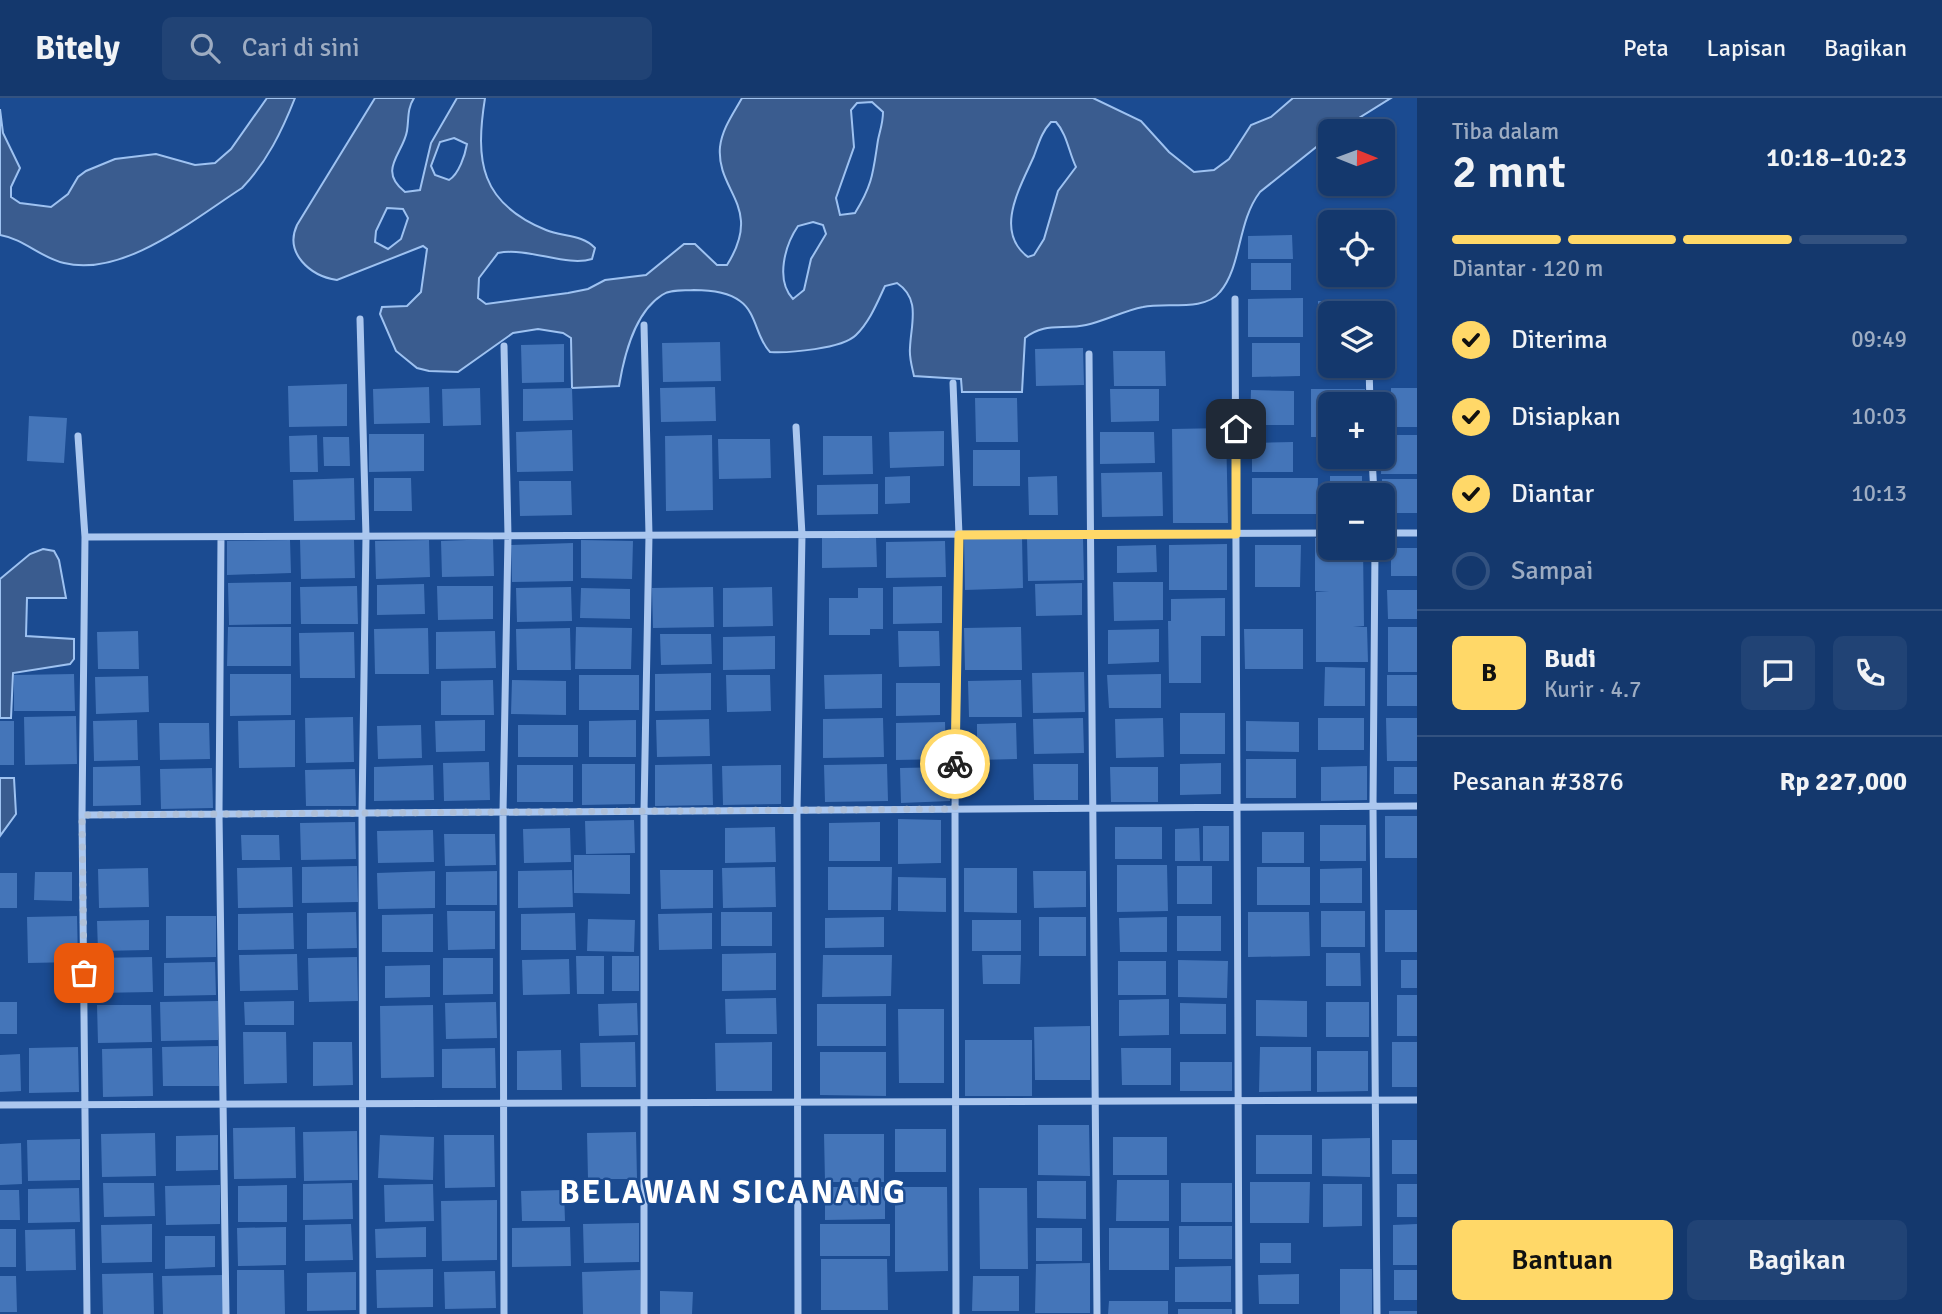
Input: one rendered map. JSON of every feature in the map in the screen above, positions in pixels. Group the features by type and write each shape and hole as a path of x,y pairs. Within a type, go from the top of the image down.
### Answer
{"street":[{"path":"1235,299 1239,1314"},
{"path":"360,319 366,536 362,813 363,1314"},
{"path":"644,325 649,536 644,811 644,1314"},
{"path":"504,346 508,536 503,812 504,1314"},
{"path":"1089,354 1097,1314"},
{"path":"953,383 959,535 955,809 956,1314"},
{"path":"796,427 802,535 797,810 799,1314"},
{"path":"78,436 85,537 82,815 87,1314"},
{"path":"85,537 1318,533"},
{"path":"1395,533 1417,533"},
{"path":"221,537 219,814 226,1314"},
{"path":"1375,560 1373,806 1377,1314"},
{"path":"82,815 1417,806"},
{"path":"0,1105 1417,1100"}],"water":[{"path":"267,98 295,98 279,134 259,168 242,188 157,243 110,262 87,265 56,261 17,240 0,235 0,109 3,133 20,168 11,187 11,197 20,203 51,207 68,194 78,177 86,171 115,159 156,154 195,165 215,163 231,149"},
{"path":"375,98 414,98 409,110 405,139 392,169 397,184 405,192 420,190 431,143 457,98 485,98 481,141 483,160 487,178 495,193 507,207 524,219 546,230 584,240 595,248 592,259 582,261 522,253 498,253 479,278 478,298 486,304 568,293 588,289 605,280 646,275 684,244 695,244 717,265 727,265 737,245 741,228 736,201 721,163 720,147 725,128 742,98 1093,98 1141,121 1169,152 1194,172 1214,170 1229,159 1251,125 1271,117 1293,98 1391,98 1357,119 1318,119 1318,146 1260,192 1247,217 1232,270 1220,292 1213,298 1194,304 1143,307 1086,325 1047,328 1032,333 1025,338 1022,392 962,392 961,379 914,376 910,351 912,304 904,289 897,283 885,286 869,318 856,335 828,347 770,352 750,312 740,301 718,292 678,291 662,295 652,303 637,324 627,349 619,386 572,388 571,338 563,333 538,329 513,333 458,372 429,371 417,368 396,351 380,314 382,307 407,306 421,292 427,249 423,246 337,280 318,274 302,262 294,245 297,225","holes":["872,102 883,112 869,186 855,213 840,215 836,198 854,147 851,110 857,103","1051,122 1056,122 1060,127 1076,167 1058,191 1044,239 1034,255 1028,257 1012,234 1013,208 1041,138","454,138 467,144 459,169 449,180 435,175 431,166 440,142","387,208 403,209 408,218 401,239 388,249 375,242 376,231","813,222 823,225 826,234 811,259 804,290 793,299 784,282 783,273 786,252 798,226"]},
{"path":"43,549 54,551 59,560 66,598 27,598 26,636 74,639 74,659 70,664 13,673 11,718 0,718 0,579 30,554"},
{"path":"0,778 14,778 16,814 0,836"}],"building":[{"path":"1292,235 1293,259 1248,259 1248,236"},
{"path":"1251,263 1291,263 1291,290 1251,290"},
{"path":"1303,298 1303,337 1248,337 1248,299"},
{"path":"720,342 721,381 663,382 662,343"},
{"path":"1252,343 1300,343 1300,376 1252,377"},
{"path":"564,344 564,382 522,383 521,345"},
{"path":"1083,348 1084,385 1036,386 1035,349"},
{"path":"1113,351 1165,351 1166,386 1114,386"},
{"path":"347,384 347,426 289,427 288,386"},
{"path":"429,387 430,423 374,424 373,389"},
{"path":"715,387 716,421 661,422 660,388"},
{"path":"480,388 481,425 443,426 442,389"},
{"path":"572,388 573,420 523,421 523,389"},
{"path":"1391,388 1417,388 1417,427 1395,427 1395,392 1391,392"},
{"path":"1110,389 1159,389 1159,421 1111,422"},
{"path":"1311,389 1365,389 1365,392 1318,392 1318,437 1311,437"},
{"path":"1251,390 1294,391 1294,425 1250,425"},
{"path":"975,398 1017,398 1018,442 976,442"},
{"path":"29,416 67,418 64,463 27,461"},
{"path":"1226,428 1228,523 1173,523 1172,429"},
{"path":"572,430 573,471 517,472 516,432"},
{"path":"944,431 944,466 890,468 889,432"},
{"path":"1100,432 1154,432 1155,463 1100,464"},
{"path":"369,434 424,434 424,471 369,472"},
{"path":"317,435 318,472 290,472 289,436"},
{"path":"712,435 713,510 666,511 665,436"},
{"path":"1395,435 1417,435 1417,474 1381,474 1381,469 1395,469"},
{"path":"823,436 872,436 873,474 823,475"},
{"path":"323,437 349,437 350,466 324,466"},
{"path":"718,439 770,439 771,478 719,479"},
{"path":"1293,442 1293,472 1252,472 1252,443"},
{"path":"973,450 1020,450 1020,486 973,486"},
{"path":"1162,472 1163,516 1102,517 1101,473"},
{"path":"910,476 910,503 885,504 885,477"},
{"path":"1057,476 1058,515 1029,515 1028,477"},
{"path":"1330,476 1362,476 1362,483 1330,483"},
{"path":"354,478 355,520 294,521 293,480"},
{"path":"374,478 411,478 412,511 374,511"},
{"path":"1252,478 1318,478 1317,514 1252,514"},
{"path":"1382,479 1417,479 1417,513 1395,513 1395,483 1382,483"},
{"path":"519,481 571,481 572,515 520,516"},
{"path":"878,484 878,514 817,515 817,485"},
{"path":"876,537 877,567 822,568 822,538"},
{"path":"1022,537 1023,588 965,590 964,538"},
{"path":"1027,538 1083,538 1084,580 1028,581"},
{"path":"1315,538 1318,538 1318,560 1363,560 1364,626 1353,627 1367,627 1368,662 1316,662 1316,592 1329,592 1315,591"},
{"path":"493,539 494,576 442,577 441,541"},
{"path":"290,540 291,573 227,575 227,541"},
{"path":"300,540 354,540 355,578 301,579"},
{"path":"429,540 430,577 376,579 375,541"},
{"path":"581,540 633,541 632,579 581,578"},
{"path":"945,541 946,577 886,578 886,542"},
{"path":"573,543 573,581 512,582 511,545"},
{"path":"1227,544 1227,590 1169,590 1169,545"},
{"path":"1156,545 1157,572 1117,573 1117,546"},
{"path":"1255,545 1301,545 1300,587 1255,587"},
{"path":"1395,548 1417,548 1417,576 1391,576 1391,560 1395,560"},
{"path":"291,582 291,624 229,625 228,583"},
{"path":"1113,582 1163,582 1163,620 1114,621"},
{"path":"1082,583 1082,615 1036,616 1035,584"},
{"path":"424,584 425,614 377,615 377,585"},
{"path":"357,586 358,624 301,624 300,587"},
{"path":"437,586 493,586 493,619 438,620"},
{"path":"942,586 942,623 893,624 893,587"},
{"path":"571,587 572,621 517,622 516,588"},
{"path":"713,587 714,627 653,628 652,588"},
{"path":"772,587 773,626 723,627 723,588"},
{"path":"581,588 630,589 630,619 580,618"},
{"path":"858,588 883,588 883,629 870,629 870,635 829,635 829,598 858,598"},
{"path":"1387,590 1417,590 1417,619 1388,619"},
{"path":"1225,598 1225,636 1201,636 1201,683 1169,683 1168,621 1171,621 1171,599"},
{"path":"228,627 291,627 291,666 227,666"},
{"path":"576,627 632,628 631,669 575,669"},
{"path":"1021,627 1022,670 965,670 964,628"},
{"path":"1388,627 1417,627 1417,672 1388,672"},
{"path":"428,628 429,674 375,674 374,629"},
{"path":"570,628 571,670 517,670 516,629"},
{"path":"1159,629 1159,662 1108,664 1108,630"},
{"path":"1244,629 1303,629 1303,669 1245,669"},
{"path":"138,631 139,669 98,669 97,632"},
{"path":"495,631 496,668 436,669 436,632"},
{"path":"898,631 939,631 940,666 899,667"},
{"path":"354,632 355,678 300,678 299,633"},
{"path":"660,634 711,634 712,664 661,665"},
{"path":"775,636 775,669 723,670 723,637"},
{"path":"1325,667 1365,668 1365,706 1324,706"},
{"path":"1084,672 1085,712 1033,713 1032,673"},
{"path":"711,673 711,710 655,711 655,674"},
{"path":"74,674 75,711 14,711 14,675"},
{"path":"230,674 291,674 291,715 230,716"},
{"path":"882,674 882,708 825,709 824,675"},
{"path":"1161,674 1161,708 1109,708 1107,675"},
{"path":"579,675 639,675 639,710 579,710"},
{"path":"726,675 770,675 771,711 727,712"},
{"path":"1387,675 1417,675 1417,706 1387,706"},
{"path":"148,676 149,712 96,714 95,677"},
{"path":"493,680 494,715 441,715 441,681"},
{"path":"512,680 566,681 566,715 511,714"},
{"path":"1021,680 1022,717 969,717 968,681"},
{"path":"896,683 940,683 940,715 896,716"},
{"path":"1180,713 1225,713 1225,754 1180,754"},
{"path":"76,716 77,764 25,765 24,717"},
{"path":"353,717 354,762 306,763 305,718"},
{"path":"883,718 884,757 823,758 823,719"},
{"path":"1083,718 1084,753 1034,754 1033,719"},
{"path":"1163,718 1164,757 1116,758 1115,719"},
{"path":"1318,718 1364,718 1364,750 1318,750"},
{"path":"1386,718 1417,718 1417,761 1387,761"},
{"path":"709,719 710,756 657,757 656,720"},
{"path":"137,720 138,760 94,761 93,721"},
{"path":"295,720 295,767 239,768 238,721"},
{"path":"485,720 485,751 436,752 435,721"},
{"path":"636,720 636,757 589,757 589,721"},
{"path":"0,721 14,721 14,765 0,765"},
{"path":"1246,721 1299,722 1299,752 1246,751"},
{"path":"945,722 946,759 896,760 896,723"},
{"path":"159,723 209,723 210,759 160,760"},
{"path":"1016,723 1017,759 977,760 977,724"},
{"path":"421,725 422,758 378,759 377,726"},
{"path":"518,725 578,725 578,757 518,757"},
{"path":"1246,759 1296,759 1296,798 1246,798"},
{"path":"489,762 490,800 444,801 443,763"},
{"path":"1221,763 1221,794 1180,795 1180,764"},
{"path":"582,764 635,764 635,804 582,805"},
{"path":"712,764 713,805 655,806 655,765"},
{"path":"887,764 888,801 825,802 824,765"},
{"path":"1033,764 1078,764 1078,800 1034,800"},
{"path":"433,765 434,800 374,801 374,767"},
{"path":"517,765 573,765 573,802 517,802"},
{"path":"781,765 781,804 723,805 722,766"},
{"path":"140,766 141,805 93,806 93,767"},
{"path":"1367,766 1367,800 1321,801 1321,767"},
{"path":"950,767 950,801 901,803 900,768"},
{"path":"1110,767 1158,767 1158,802 1111,802"},
{"path":"1394,767 1417,767 1417,794 1394,794"},
{"path":"212,768 213,808 161,809 160,769"},
{"path":"355,769 356,806 306,806 305,770"},
{"path":"1385,816 1417,816 1417,858 1385,858"},
{"path":"898,819 941,820 941,863 898,864"},
{"path":"634,820 635,853 586,854 585,821"},
{"path":"355,822 356,859 301,860 300,823"},
{"path":"880,822 880,861 829,861 829,823"},
{"path":"1320,825 1366,825 1366,861 1320,861"},
{"path":"1203,826 1229,826 1229,861 1203,861"},
{"path":"775,827 776,862 725,863 725,828"},
{"path":"1115,827 1162,827 1162,859 1115,859"},
{"path":"570,828 571,862 524,863 523,829"},
{"path":"1199,828 1200,861 1175,861 1175,829"},
{"path":"433,830 434,862 378,863 377,831"},
{"path":"1262,832 1304,832 1304,863 1262,863"},
{"path":"444,834 495,834 496,865 445,866"},
{"path":"241,835 279,835 280,860 242,860"},
{"path":"574,855 630,855 630,894 574,893"},
{"path":"1117,865 1167,865 1168,911 1117,912"},
{"path":"357,866 358,902 302,903 302,867"},
{"path":"1177,866 1212,866 1212,904 1177,904"},
{"path":"292,867 293,907 238,908 237,868"},
{"path":"775,867 776,907 723,908 722,868"},
{"path":"828,867 892,867 891,910 828,910"},
{"path":"1257,867 1310,867 1310,905 1257,905"},
{"path":"148,868 149,907 99,908 98,869"},
{"path":"964,868 1017,868 1017,913 964,912"},
{"path":"1362,868 1362,903 1320,903 1320,869"},
{"path":"572,870 573,907 518,908 518,871"},
{"path":"660,870 713,870 713,908 661,909"},
{"path":"435,871 435,908 378,909 377,873"},
{"path":"497,871 497,905 446,905 446,872"},
{"path":"1033,871 1086,871 1086,907 1034,908"},
{"path":"35,872 72,872 72,901 34,900"},
{"path":"0,873 17,873 17,908 0,908"},
{"path":"898,877 946,878 946,912 898,911"},
{"path":"1385,910 1417,910 1417,952 1385,952"},
{"path":"447,911 495,911 495,949 448,950"},
{"path":"1321,911 1365,911 1365,947 1321,947"},
{"path":"356,912 357,948 307,949 307,913"},
{"path":"721,912 772,912 772,946 721,946"},
{"path":"1248,912 1309,912 1310,956 1248,957"},
{"path":"293,913 294,949 238,950 238,914"},
{"path":"575,913 576,950 521,950 521,914"},
{"path":"712,913 712,949 659,950 658,914"},
{"path":"433,914 433,952 382,952 382,915"},
{"path":"77,916 78,962 28,963 27,917"},
{"path":"166,916 216,916 216,957 166,958"},
{"path":"1177,916 1221,916 1221,951 1177,951"},
{"path":"884,917 884,947 825,948 825,918"},
{"path":"1039,917 1086,917 1086,956 1039,956"},
{"path":"1167,917 1167,952 1120,952 1119,918"},
{"path":"588,919 635,920 634,952 587,951"},
{"path":"149,920 149,950 98,951 97,921"},
{"path":"972,920 1021,920 1021,951 972,951"},
{"path":"776,953 776,990 722,991 722,954"},
{"path":"1326,953 1360,953 1361,986 1326,986"},
{"path":"297,954 298,990 240,991 239,955"},
{"path":"823,955 892,955 891,996 822,997"},
{"path":"982,955 1021,955 1020,984 983,984"},
{"path":"576,956 604,956 604,994 577,994"},
{"path":"612,956 639,956 639,991 612,991"},
{"path":"152,957 153,992 94,993 93,958"},
{"path":"357,957 358,1001 309,1002 308,958"},
{"path":"443,958 493,958 493,994 443,995"},
{"path":"569,959 570,994 523,995 522,960"},
{"path":"1178,960 1228,961 1227,998 1178,997"},
{"path":"1401,960 1417,960 1417,988 1401,988"},
{"path":"1118,961 1166,961 1166,995 1118,995"},
{"path":"215,962 216,995 164,996 164,963"},
{"path":"430,965 430,997 385,998 385,966"},
{"path":"1397,995 1417,995 1417,1036 1397,1036"},
{"path":"776,998 777,1034 726,1034 725,999"},
{"path":"1169,999 1169,1035 1119,1036 1119,1000"},
{"path":"1256,1000 1307,1001 1307,1037 1256,1036"},
{"path":"218,1001 218,1040 161,1041 160,1002"},
{"path":"294,1001 294,1025 245,1025 244,1002"},
{"path":"0,1002 17,1002 17,1034 0,1034"},
{"path":"496,1002 497,1038 446,1039 445,1003"},
{"path":"1326,1002 1369,1002 1369,1037 1326,1037"},
{"path":"637,1003 638,1035 599,1036 598,1004"},
{"path":"1180,1003 1226,1004 1226,1034 1180,1034"},
{"path":"817,1004 886,1004 886,1046 817,1046"},
{"path":"97,1005 151,1005 152,1042 98,1043"},
{"path":"433,1005 434,1077 381,1078 380,1006"},
{"path":"898,1009 944,1009 944,1083 899,1083"},
{"path":"1090,1026 1090,1080 1035,1080 1034,1027"},
{"path":"243,1032 286,1032 287,1083 244,1084"},
{"path":"965,1040 1032,1040 1032,1096 965,1096"},
{"path":"313,1042 352,1042 353,1085 313,1086"},
{"path":"635,1042 636,1087 581,1087 580,1043"},
{"path":"772,1042 772,1091 716,1091 715,1043"},
{"path":"1392,1042 1417,1042 1417,1087 1392,1087"},
{"path":"218,1046 219,1086 163,1086 162,1047"},
{"path":"78,1047 79,1092 29,1093 29,1048"},
{"path":"1260,1047 1311,1047 1311,1091 1259,1092"},
{"path":"152,1048 153,1096 103,1097 102,1049"},
{"path":"495,1048 496,1088 442,1088 442,1049"},
{"path":"1121,1048 1171,1048 1171,1085 1122,1085"},
{"path":"561,1050 562,1090 517,1090 517,1051"},
{"path":"1317,1051 1368,1051 1368,1091 1317,1092"},
{"path":"820,1052 886,1052 886,1096 820,1095"},
{"path":"20,1054 21,1091 0,1092 0,1055"},
{"path":"1180,1062 1232,1062 1232,1091 1180,1091"},
{"path":"1038,1125 1089,1125 1090,1176 1038,1175"},
{"path":"295,1127 296,1178 234,1179 233,1128"},
{"path":"895,1129 946,1129 946,1172 895,1172"},
{"path":"357,1131 358,1180 304,1181 303,1132"},
{"path":"636,1132 637,1179 588,1179 587,1133"},
{"path":"155,1133 156,1176 102,1177 101,1134"},
{"path":"824,1134 884,1134 884,1182 825,1182"},
{"path":"218,1135 218,1170 176,1171 176,1136"},
{"path":"380,1135 434,1137 433,1180 378,1178"},
{"path":"444,1135 494,1135 495,1187 445,1188"},
{"path":"1256,1135 1312,1135 1312,1174 1256,1174"},
{"path":"1113,1137 1167,1137 1167,1175 1113,1175"},
{"path":"1370,1138 1370,1177 1322,1176 1322,1139"},
{"path":"80,1139 80,1180 28,1181 27,1140"},
{"path":"1392,1140 1417,1140 1417,1174 1392,1174"},
{"path":"21,1143 22,1184 0,1185 0,1144"},
{"path":"1117,1180 1169,1180 1169,1221 1116,1221"},
{"path":"1037,1181 1086,1181 1086,1219 1037,1218"},
{"path":"1250,1182 1310,1182 1309,1223 1250,1223"},
{"path":"103,1183 154,1183 155,1216 104,1217"},
{"path":"352,1183 353,1219 303,1220 303,1184"},
{"path":"1181,1183 1232,1183 1232,1222 1181,1222"},
{"path":"433,1184 434,1221 385,1222 384,1185"},
{"path":"1323,1184 1362,1184 1362,1226 1323,1227"},
{"path":"1397,1184 1417,1184 1417,1217 1397,1217"},
{"path":"220,1185 220,1224 166,1225 165,1186"},
{"path":"287,1185 287,1222 238,1222 238,1186"},
{"path":"825,1187 885,1187 885,1219 825,1220"},
{"path":"895,1187 947,1187 948,1271 895,1272"},
{"path":"79,1188 80,1222 28,1223 28,1189"},
{"path":"979,1188 1027,1188 1028,1269 980,1269"},
{"path":"0,1190 19,1190 20,1220 0,1220"},
{"path":"564,1190 565,1221 522,1221 521,1191"},
{"path":"497,1200 497,1260 442,1261 441,1201"},
{"path":"639,1223 639,1262 584,1263 583,1224"},
{"path":"152,1224 152,1262 102,1263 101,1225"},
{"path":"351,1224 353,1260 305,1261 305,1225"},
{"path":"820,1224 890,1224 890,1256 820,1256"},
{"path":"1417,1224 1417,1265 1393,1265 1393,1225"},
{"path":"1179,1226 1232,1226 1232,1259 1179,1259"},
{"path":"286,1227 286,1265 238,1266 237,1228"},
{"path":"426,1227 426,1257 376,1258 375,1229"},
{"path":"570,1227 571,1266 512,1267 512,1228"},
{"path":"1036,1228 1082,1228 1082,1261 1036,1261"},
{"path":"1109,1228 1169,1228 1169,1270 1109,1270"},
{"path":"0,1229 16,1229 16,1267 0,1267"},
{"path":"75,1229 76,1270 26,1271 25,1230"},
{"path":"165,1236 215,1236 215,1267 165,1269"},
{"path":"1260,1243 1291,1243 1291,1263 1260,1263"},
{"path":"821,1259 887,1259 888,1310 821,1310"},
{"path":"1090,1263 1090,1313 1035,1313 1036,1264"},
{"path":"1231,1266 1231,1302 1175,1302 1175,1267"},
{"path":"433,1269 433,1307 377,1308 376,1270"},
{"path":"1340,1269 1372,1269 1372,1314 1340,1314"},
{"path":"237,1270 284,1270 285,1314 237,1314"},
{"path":"640,1270 641,1314 583,1314 582,1272"},
{"path":"1394,1270 1417,1270 1417,1300 1394,1300"},
{"path":"495,1271 496,1308 445,1309 444,1272"},
{"path":"356,1272 356,1310 307,1311 307,1273"},
{"path":"153,1273 154,1314 103,1314 102,1274"},
{"path":"1299,1274 1299,1304 1259,1304 1258,1275"},
{"path":"223,1275 224,1314 163,1314 162,1276"},
{"path":"0,1276 16,1276 17,1312 0,1312"},
{"path":"973,1276 1019,1276 1019,1311 972,1311"},
{"path":"660,1291 693,1292 692,1314 660,1314"},
{"path":"1109,1301 1168,1301 1168,1314 1108,1314"},
{"path":"1178,1309 1232,1309 1232,1314 1178,1314"},
{"path":"1389,1311 1417,1311 1417,1314 1389,1314"}],"way so far":[{"path":"84,973 82,815 955,809 955,764"}],"district":[{"name":"BELAWAN SICANANG","path":"733,1192"}],"route":[{"path":"955,764 959,535 1236,534 1236,429"}]}
